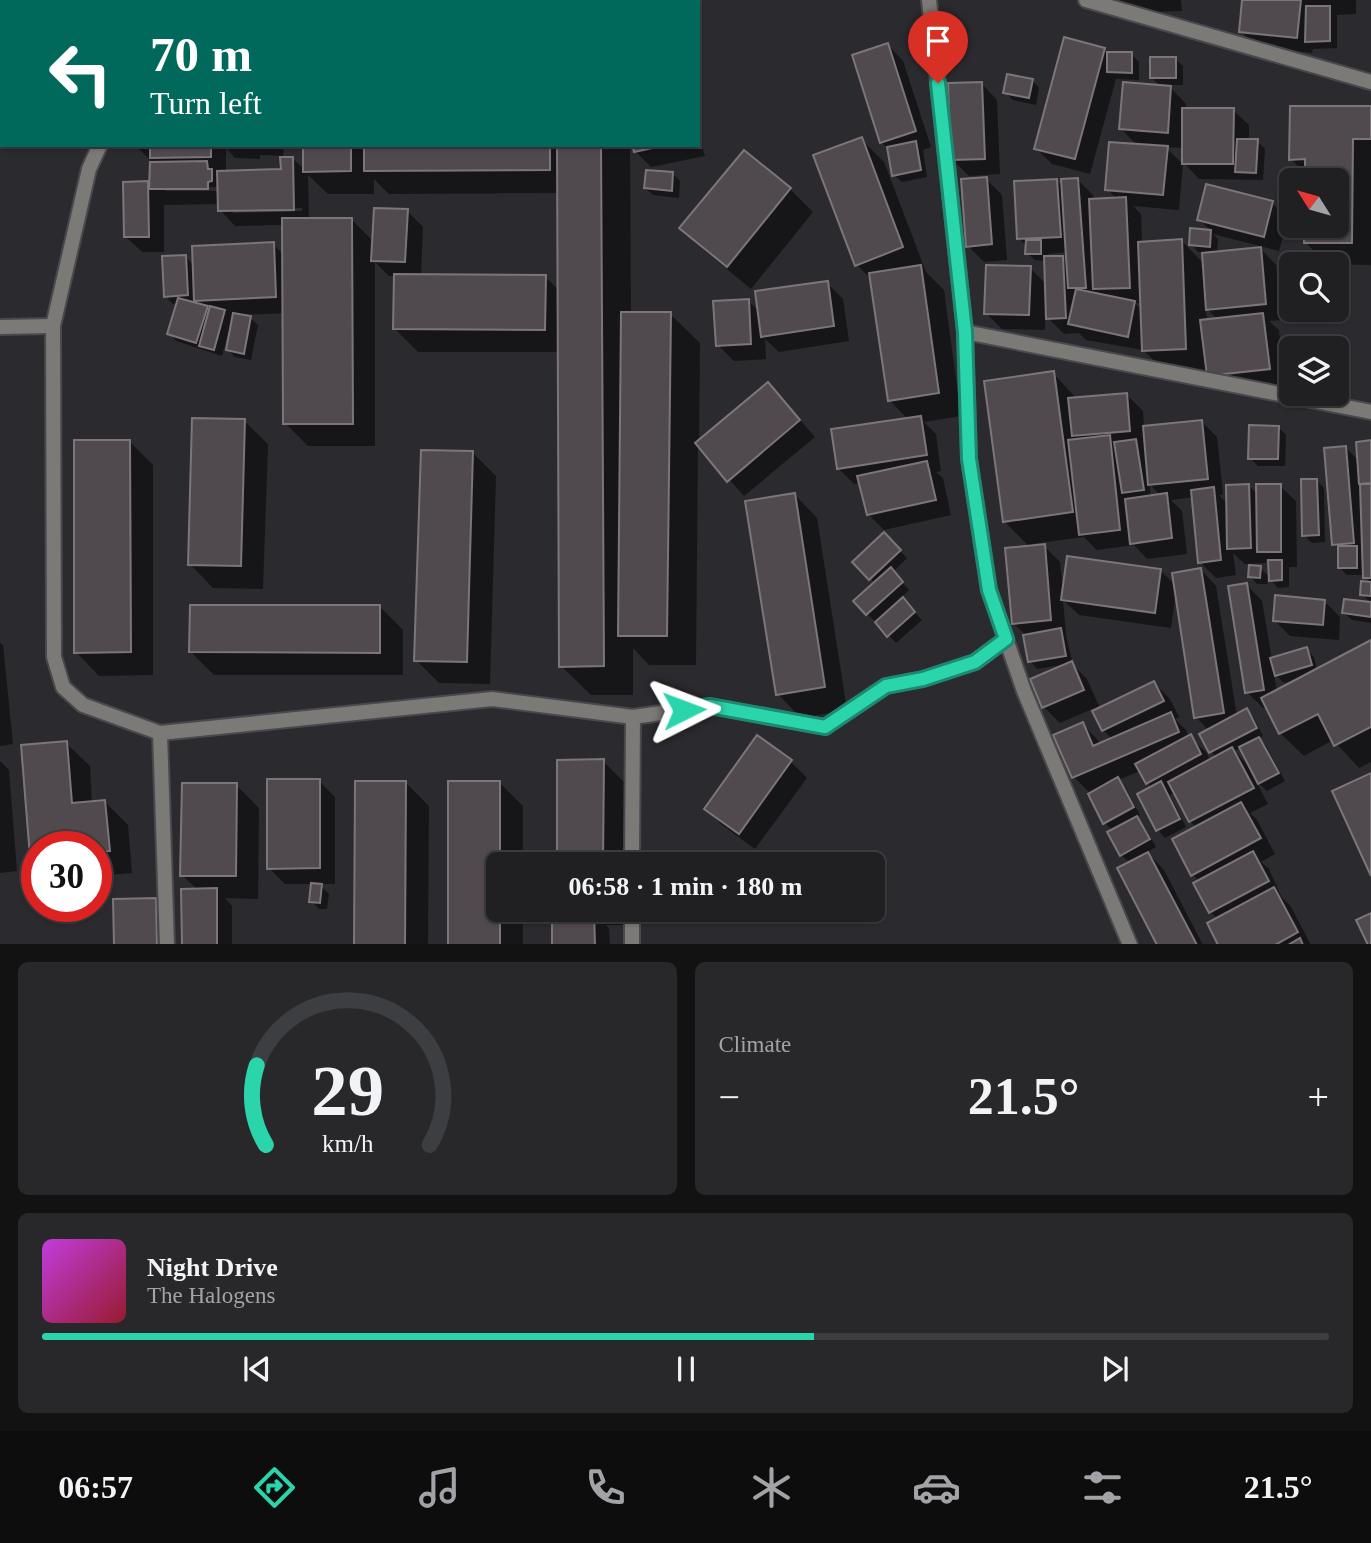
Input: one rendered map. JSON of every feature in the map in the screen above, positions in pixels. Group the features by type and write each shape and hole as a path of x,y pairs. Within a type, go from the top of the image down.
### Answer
{"street":[{"path":"929,0 965,332 969,459 989,590 1024,691 1130,944"},
{"path":"1086,0 1371,82"},
{"path":"99,147 89,169 53,326 54,657 63,687 83,705 160,733 492,699 633,717 710,706 825,727 886,686 923,679 975,662 1006,639"},
{"path":"0,327 53,326"},
{"path":"965,332 1371,412"},
{"path":"632,852 633,717"},
{"path":"160,733 167,944"},
{"path":"632,922 632,944"}],"building":[{"path":"1242,0 1301,0 1297,38 1239,32"},
{"path":"1306,6 1330,6 1330,41 1305,42"},
{"path":"1064,37 1105,48 1075,159 1034,149"},
{"path":"888,43 916,131 880,143 852,55"},
{"path":"1107,52 1132,52 1132,73 1107,72"},
{"path":"1150,57 1176,57 1176,78 1150,78"},
{"path":"1007,74 1033,79 1029,98 1003,93"},
{"path":"982,82 985,159 951,160 948,83"},
{"path":"1123,82 1171,86 1168,133 1119,129"},
{"path":"1290,106 1371,106 1371,139 1353,139 1352,243 1304,243 1304,238 1349,238 1349,168 1305,168 1305,159 1289,160"},
{"path":"1182,108 1234,108 1233,164 1182,164"},
{"path":"862,137 903,247 855,266 813,155"},
{"path":"1237,139 1258,139 1256,173 1235,172"},
{"path":"916,141 921,170 892,176 887,147"},
{"path":"1109,142 1168,146 1163,195 1105,190"},
{"path":"142,147 211,147 211,157 150,158 150,148"},
{"path":"303,147 351,147 351,171 303,172"},
{"path":"364,147 550,147 550,170 364,171"},
{"path":"557,147 601,147 604,666 559,667"},
{"path":"633,147 657,147 634,152"},
{"path":"744,150 791,188 727,267 679,228"},
{"path":"280,157 293,157 294,210 218,211 217,171 281,169"},
{"path":"207,161 208,169 212,169 212,181 208,182 208,189 149,189 150,162"},
{"path":"646,170 673,172 672,191 644,188"},
{"path":"987,177 992,244 966,247 961,179"},
{"path":"1078,178 1086,288 1068,288 1061,179"},
{"path":"1057,179 1061,237 1017,239 1014,181"},
{"path":"148,181 149,237 124,237 123,182"},
{"path":"1206,184 1273,201 1264,237 1197,220"},
{"path":"1126,197 1130,288 1093,289 1089,199"},
{"path":"374,208 408,209 405,262 371,261"},
{"path":"282,218 352,218 353,424 283,424"},
{"path":"1190,228 1211,230 1210,247 1189,245"},
{"path":"1182,239 1186,349 1142,351 1138,242"},
{"path":"1026,240 1041,240 1041,254 1025,254"},
{"path":"274,242 276,297 194,301 192,246"},
{"path":"1261,247 1266,304 1206,310 1202,253"},
{"path":"186,255 188,295 164,297 162,256"},
{"path":"1044,256 1063,256 1066,318 1046,319"},
{"path":"921,265 939,393 888,401 869,273"},
{"path":"986,265 1031,266 1029,315 984,314"},
{"path":"394,274 546,275 545,330 393,329"},
{"path":"828,281 834,326 761,337 755,291"},
{"path":"1076,289 1135,301 1128,337 1068,324"},
{"path":"178,298 208,306 196,343 167,334"},
{"path":"749,299 751,344 716,346 713,301"},
{"path":"210,306 225,310 214,350 199,346"},
{"path":"621,312 671,312 667,636 618,636"},
{"path":"233,313 251,316 244,354 226,350"},
{"path":"1263,313 1270,369 1207,376 1200,320"},
{"path":"1054,371 1073,512 1003,522 984,381"},
{"path":"768,382 800,420 727,482 695,443"},
{"path":"1127,393 1130,431 1072,436 1068,398"},
{"path":"921,416 927,455 837,469 831,429"},
{"path":"192,418 245,419 241,566 188,565"},
{"path":"1202,420 1208,479 1148,485 1143,426"},
{"path":"1249,425 1279,426 1278,459 1248,459"},
{"path":"1110,435 1120,530 1079,535 1068,440"},
{"path":"1136,439 1144,490 1122,493 1114,442"},
{"path":"74,440 130,440 131,652 74,653"},
{"path":"1371,440 1371,483 1359,484 1356,442"},
{"path":"1346,446 1354,543 1332,545 1324,448"},
{"path":"421,450 473,451 467,662 414,661"},
{"path":"927,461 936,500 867,515 857,476"},
{"path":"1301,479 1317,479 1319,535 1302,536"},
{"path":"1249,484 1251,548 1227,549 1226,485"},
{"path":"1256,484 1281,484 1281,552 1257,552"},
{"path":"1360,484 1371,484 1371,578 1363,578"},
{"path":"1214,487 1221,560 1198,563 1191,490"},
{"path":"795,493 825,687 776,695 745,501"},
{"path":"1167,493 1172,538 1130,544 1125,499"},
{"path":"884,532 901,550 869,580 852,562"},
{"path":"1045,544 1051,620 1012,624 1005,548"},
{"path":"1338,546 1357,546 1357,568 1338,568"},
{"path":"1067,556 1161,569 1155,613 1061,600"},
{"path":"1268,560 1282,560 1282,580 1269,581"},
{"path":"1249,565 1261,566 1260,578 1248,577"},
{"path":"891,567 903,582 866,615 853,601"},
{"path":"1201,568 1224,713 1194,718 1172,573"},
{"path":"1361,581 1371,582 1371,596 1360,595"},
{"path":"1247,583 1264,690 1245,693 1228,586"},
{"path":"1275,595 1325,600 1323,625 1273,621"},
{"path":"903,597 915,612 887,637 875,622"},
{"path":"1344,599 1371,602 1371,617 1342,613"},
{"path":"190,605 380,605 380,653 189,652"},
{"path":"1061,628 1066,656 1028,662 1023,635"},
{"path":"1371,640 1371,727 1334,746 1318,714 1279,734 1261,698"},
{"path":"1307,647 1312,665 1275,676 1270,658"},
{"path":"1072,661 1084,690 1042,708 1030,679"},
{"path":"1154,681 1164,701 1102,731 1092,711"},
{"path":"1247,708 1257,728 1209,753 1199,734"},
{"path":"1171,712 1179,732 1072,778 1053,735 1083,722 1093,746"},
{"path":"1191,734 1201,754 1146,784 1135,764"},
{"path":"757,735 792,760 739,834 704,809"},
{"path":"1259,737 1279,773 1258,784 1239,747"},
{"path":"67,741 72,803 105,800 108,831 28,831 21,745"},
{"path":"1232,747 1254,788 1189,822 1168,782"},
{"path":"604,759 603,852 557,852 557,760"},
{"path":"1371,773 1371,876 1332,791"},
{"path":"1118,777 1134,807 1103,824 1088,794"},
{"path":"267,779 320,779 320,868 267,869"},
{"path":"355,781 406,781 405,944 354,944"},
{"path":"448,781 500,781 500,852 486,852 486,922 500,922 500,944 448,944"},
{"path":"1161,781 1180,819 1156,831 1137,794"},
{"path":"182,783 237,783 236,876 180,876"},
{"path":"1241,802 1261,838 1191,876 1172,839"},
{"path":"1137,816 1150,839 1120,856 1107,832"},
{"path":"1253,851 1269,881 1209,913 1193,883"},
{"path":"1148,852 1196,944 1156,944 1117,868"},
{"path":"311,883 322,884 320,903 309,902"},
{"path":"1274,887 1298,932 1277,944 1218,944 1207,923"},
{"path":"217,888 217,944 182,944 181,889"},
{"path":"156,898 157,944 114,944 113,899"},
{"path":"1371,913 1371,944 1368,944 1356,920"},
{"path":"552,922 594,922 595,944 552,944"},
{"path":"1300,938 1303,944 1290,944"}],"route":[{"path":"684,710 710,706 825,727 886,686 923,679 975,662 1006,639 989,590 969,459 965,332 938,83"}]}
